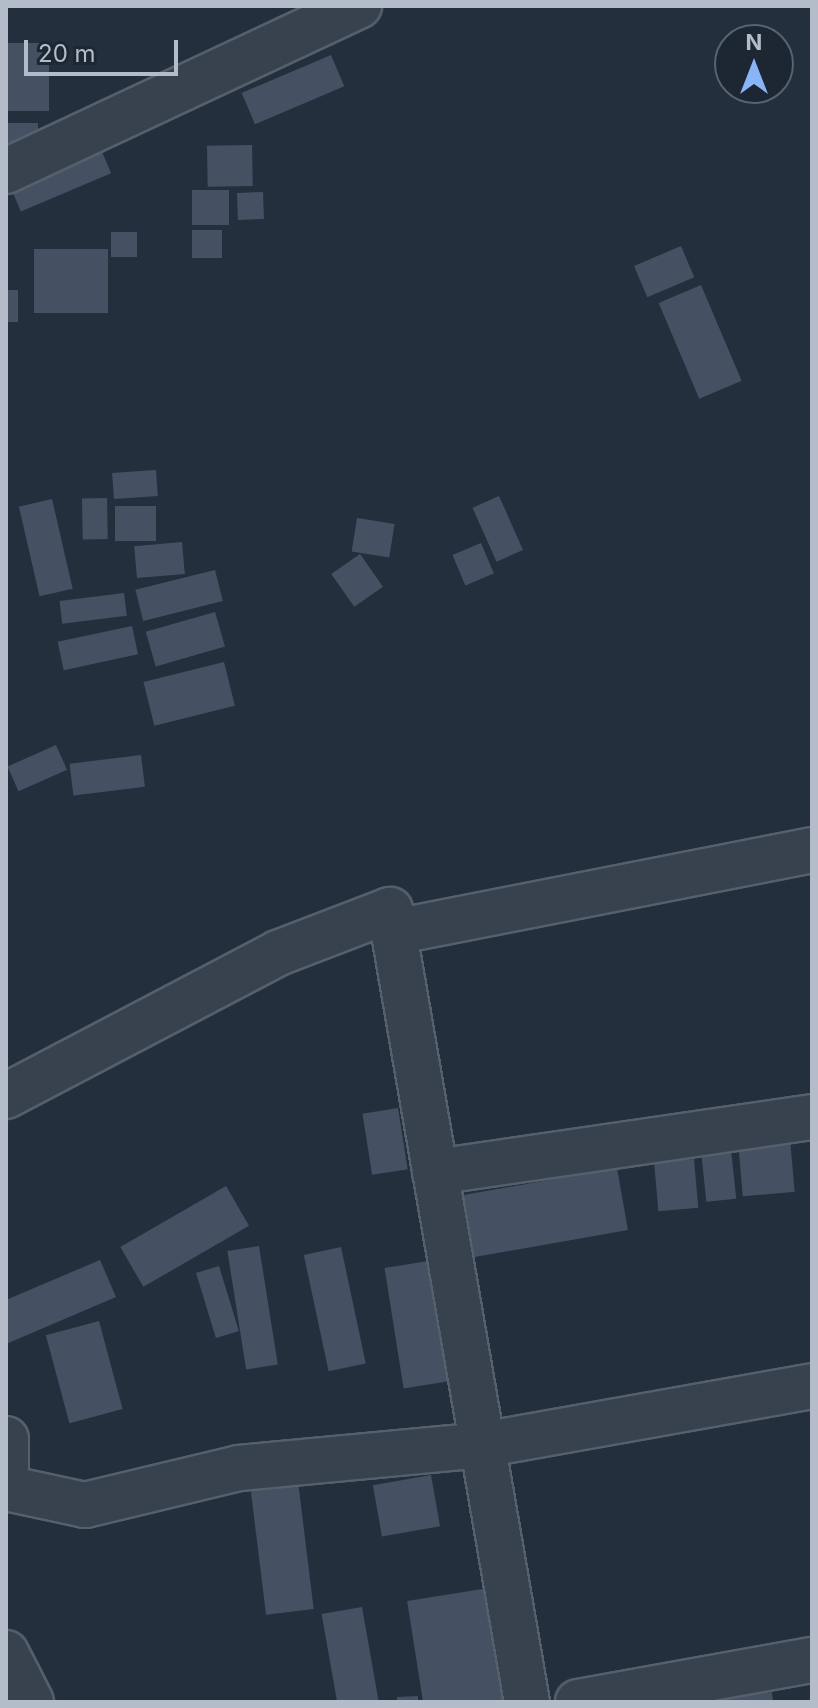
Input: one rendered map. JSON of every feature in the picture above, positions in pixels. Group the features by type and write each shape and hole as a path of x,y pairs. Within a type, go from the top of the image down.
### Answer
{"street":[{"path":"6,171 359,6"},
{"path":"394,932 812,850"},
{"path":"6,1096 278,953 390,910 527,1702"},
{"path":"435,1172 812,1117"},
{"path":"6,1488 85,1505 239,1468 482,1445 812,1386"},
{"path":"6,1439 6,1466"},
{"path":"6,1653 31,1702"},
{"path":"578,1702 812,1660"}],"building":[{"path":"6,43 49,43 49,111 6,111"},
{"path":"331,55 344,86 255,124 242,93"},
{"path":"6,123 38,123 38,148 6,148"},
{"path":"97,140 111,173 21,211 7,178"},
{"path":"252,145 253,186 208,187 207,146"},
{"path":"192,190 229,190 229,225 192,225"},
{"path":"263,192 264,219 238,220 237,193"},
{"path":"192,230 222,230 222,258 192,258"},
{"path":"111,232 137,232 137,257 111,257"},
{"path":"681,246 694,277 647,297 634,266"},
{"path":"34,249 108,249 108,313 34,313"},
{"path":"701,285 742,381 699,399 659,303"},
{"path":"6,290 18,290 18,322 6,322"},
{"path":"156,470 158,496 114,499 112,473"},
{"path":"499,496 523,550 497,562 473,508"},
{"path":"82,498 107,498 108,539 83,539"},
{"path":"52,499 73,589 40,596 19,507"},
{"path":"115,506 156,506 156,541 115,541"},
{"path":"357,518 395,524 389,558 352,552"},
{"path":"182,542 185,574 137,578 134,546"},
{"path":"481,543 494,573 465,585 452,555"},
{"path":"360,554 383,587 354,607 331,574"},
{"path":"215,570 223,601 143,621 135,590"},
{"path":"124,593 127,616 62,624 59,601"},
{"path":"215,612 225,647 156,666 146,632"},
{"path":"132,626 138,654 64,670 58,642"},
{"path":"224,662 235,706 154,726 143,682"},
{"path":"56,745 67,770 19,791 8,767"},
{"path":"141,755 145,787 73,796 70,764"},
{"path":"398,1108 408,1169 372,1175 362,1114"},
{"path":"790,1139 795,1192 743,1196 738,1144"},
{"path":"731,1149 736,1199 706,1202 701,1152"},
{"path":"694,1159 698,1208 658,1211 654,1162"},
{"path":"617,1168 628,1230 467,1258 456,1196"},
{"path":"226,1186 249,1226 143,1287 120,1247"},
{"path":"259,1246 278,1365 246,1370 227,1251"},
{"path":"341,1247 366,1363 329,1371 304,1255"},
{"path":"100,1260 116,1297 6,1344 6,1300"},
{"path":"428,1261 447,1381 404,1388 385,1268"},
{"path":"219,1266 239,1331 216,1338 196,1273"},
{"path":"99,1321 123,1409 69,1423 46,1335"},
{"path":"297,1473 314,1609 266,1615 249,1479"},
{"path":"431,1475 440,1526 382,1536 373,1485"},
{"path":"495,1587 513,1702 423,1702 407,1601"},
{"path":"362,1607 379,1702 337,1702 322,1614"},
{"path":"772,1692 773,1702 722,1702 722,1698"},
{"path":"418,1696 418,1702 397,1702 397,1697"}]}
